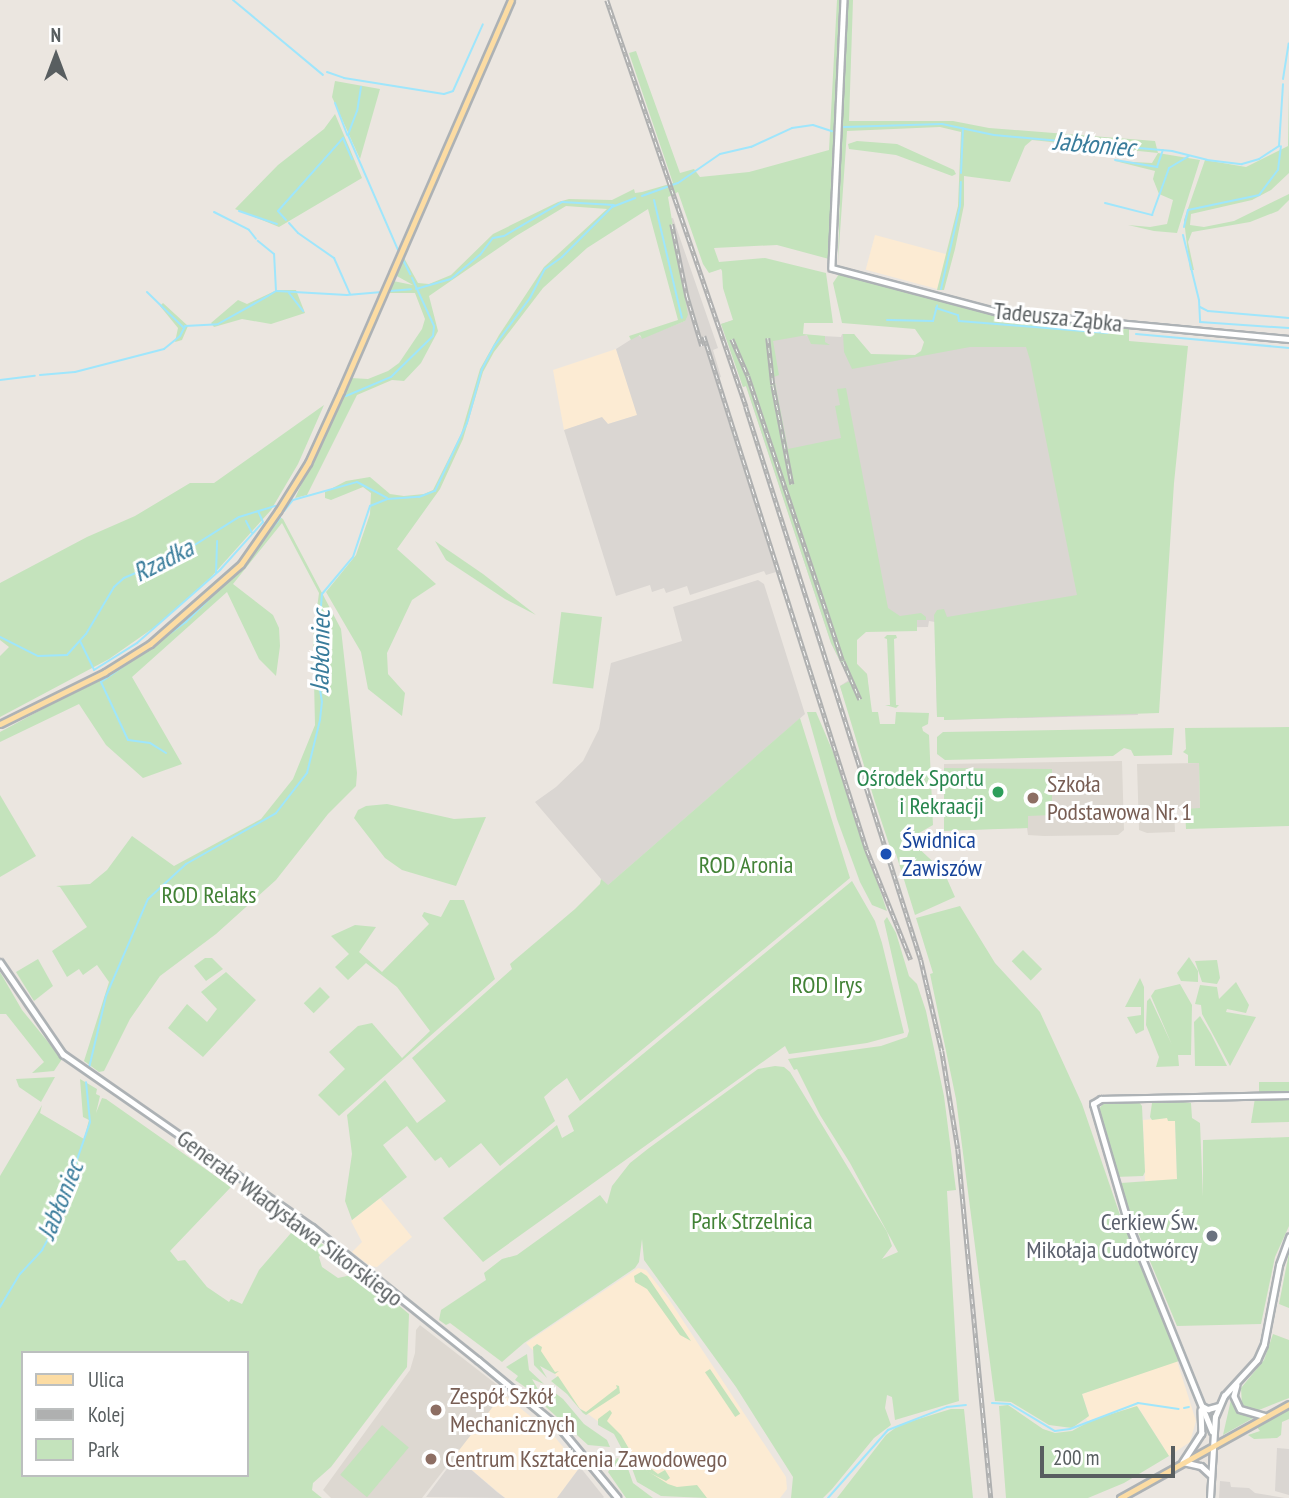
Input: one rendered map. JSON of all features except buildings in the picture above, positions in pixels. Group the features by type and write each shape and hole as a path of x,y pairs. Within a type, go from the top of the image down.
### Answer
{"main road":[{"path":"0,726 105,672 150,643 240,564 278,511 308,463 341,391 511,0"},
{"path":"1120,1498 1289,1404"}],"street":[{"name":"Tadeusza Ząbka","path":"844,0 832,268 998,312 1289,339"},
{"name":"Generała Władysława Sikorskiego","path":"0,962 37,1021 70,1060 312,1227 561,1429 618,1498"},
{"path":"1212,1432 1129,1227 1093,1104 1101,1099 1289,1095"},
{"path":"1210,1498 1212,1432 1219,1406 1257,1360 1264,1344 1279,1265 1289,1237"},
{"path":"1239,1381 1234,1396 1240,1409 1265,1416"},
{"path":"1201,1406 1208,1409 1219,1406"},
{"path":"1201,1406 1202,1433 1183,1462 1201,1466 1210,1474"}],"shaded area":[{"path":"673,218 718,348 713,350 721,377 715,379 776,572 766,575 764,571 690,595 687,586 666,593 664,588 652,592 650,585 616,596 564,430 602,417 608,424 637,415 616,349 638,335 642,338 685,321 669,219"},
{"path":"875,235 946,254 937,289 866,270"},
{"path":"733,320 803,335 841,337 842,334 854,334 876,364 930,353 932,330 1068,346 1138,715 944,720 944,717 937,717 935,622 929,621 928,627 856,628 857,664 867,674 871,713 853,725 840,686 849,680 831,643 746,386 743,387 721,324"},
{"path":"616,349 638,415 608,424 602,418 564,430 553,370"},
{"path":"758,580 764,584 805,714 607,886 535,802 556,787 583,761 599,729 611,663 682,641 673,607"},
{"name":"Szkoła Podstawowa Nr. 1","path":"1122,761 1124,830 1118,835 1028,835 1027,828 944,830 944,764"},
{"path":"1199,763 1200,809 1174,809 1175,832 1147,833 1139,830 1137,764"},
{"path":"1167,1118 1175,1121 1177,1180 1145,1181 1143,1120"},
{"path":"380,1198 412,1237 377,1267 370,1266 352,1252 362,1242 351,1221"},
{"path":"638,1268 646,1270 668,1298 786,1477 787,1489 780,1498 705,1498 671,1487 644,1474 633,1464 614,1433 577,1406 553,1371 526,1343"},
{"name":"Zespół Szkół Mechanicznych","path":"420,1325 505,1391 422,1498 331,1498 323,1490 410,1370 415,1353 416,1330"},
{"path":"1177,1361 1196,1421 1190,1442 1169,1456 1138,1407 1089,1422 1086,1419 1089,1415 1082,1394"},
{"path":"503,1394 553,1435 580,1467 557,1498 505,1498 454,1455"},
{"path":"1277,1448 1289,1449 1289,1495 1275,1491"},
{"path":"454,1455 497,1492 505,1498 426,1497"},
{"path":"580,1467 604,1497 557,1498"},
{"path":"1220,1481 1230,1482 1231,1487 1249,1488 1255,1493 1285,1498 1219,1498"}],"green space":[{"path":"837,0 853,0 849,121 953,121 989,128 1155,141 1158,153 1032,140 1025,146 1010,182 964,176 964,205 955,249 944,290 937,290 958,206 961,132 940,127 847,131 838,262 842,121 835,121 829,259 777,245 714,248 719,262 765,258 826,273 833,323 804,323 803,334 825,336 825,342 830,345 811,344 807,335 773,341 779,375 774,377 788,449 841,438 835,406 840,405 837,389 846,388 888,608 900,616 921,613 926,617 926,620 917,620 917,631 866,632 857,640 857,664 867,674 872,712 878,712 880,724 895,724 896,712 929,713 928,724 922,727 929,735 933,825 919,833 913,843 944,872 955,897 915,915 896,854 892,853 875,802 840,686 850,681 831,643 746,386 743,387 721,324 733,320 723,288 722,271 721,269 709,273 703,264 678,192 668,197 688,315 685,321 642,339 640,335 631,340 629,336 678,320 648,209 587,248 543,288 494,352 483,372 463,439 440,489 397,549 436,584 412,600 387,653 388,674 405,693 402,716 368,689 361,652 326,592 356,555 370,514 371,493 363,487 331,500 325,498 325,492 346,481 370,477 390,494 404,496 433,490 461,434 480,369 499,335 544,267 607,209 566,206 516,236 429,296 438,331 421,363 404,381 392,380 357,395 307,495 295,498 351,378 368,379 388,371 399,363 422,329 425,319 415,293 388,293 393,281 413,285 395,275 403,256 418,283 429,284 451,275 493,234 558,202 569,199 612,200 634,189 635,193 642,192 673,183 629,53 636,51 680,173 694,169 700,177 749,172 829,150"},
{"path":"335,81 380,89 360,159 332,97"},
{"path":"1289,88 1289,173 1271,190 1252,200 1191,214 1190,225 1204,227 1234,221 1289,194 1289,200 1278,211 1250,222 1192,232 1188,242 1194,270 1190,270 1184,220 1205,160 1246,167 1288,146"},
{"path":"335,114 362,178 279,227 235,209 278,165 324,129"},
{"path":"857,141 897,144 954,170 956,174 952,176 896,155 849,149 848,144"},
{"path":"1158,153 1200,160 1177,233 1128,225 1150,227 1167,224 1173,200 1159,194 1153,179 1155,171 1115,161 1152,163"},
{"path":"839,274 968,309 1026,319 1129,328 1129,341 1188,346 1174,483 1159,713 944,720 944,717 937,717 934,615 937,610 944,609 947,617 1077,595 1030,360 1026,347 970,347 852,369 844,352 843,334 854,334 871,354 915,355 921,351 924,342 915,329 842,323 833,283"},
{"path":"277,290 296,290 305,313 271,324 242,319 214,327 211,323 238,300 247,304"},
{"path":"163,303 188,326 182,340 175,342 178,328 160,306"},
{"path":"324,405 298,464 271,510 212,576 159,624 109,659 0,717 0,656 9,647 0,640 0,583 87,537 135,516 190,483 214,483"},
{"name":"ROD Relaks","path":"278,516 283,519 341,629 357,773 356,786 328,814 276,880 216,934 160,976 130,1019 104,1071 99,1072 84,1061 109,982 97,965 83,975 79,969 67,977 52,951 87,927 60,887 56,886 90,884 107,870 132,836 174,866 261,819 293,779 315,725 313,638 319,593 282,523 233,584 273,615 279,628 280,646 276,676 259,659 227,592 132,677 182,764 143,778 106,745 79,704 0,742 0,732 106,675 161,638 234,574"},
{"path":"435,541 536,615 505,599 446,560"},
{"path":"561,612 602,617 593,688 553,683"},
{"path":"887,635 896,635 897,638 894,639 896,705 899,705 896,708 885,705 890,705 887,639 884,638"},
{"path":"807,712 816,712 836,759 887,911 872,905 860,882 837,819"},
{"name":"ROD Aronia","path":"800,718 850,878 580,1101 567,1078 554,1088 544,1097 555,1121 500,1166 481,1143 449,1168 441,1157 435,1161 407,1126 383,1145 407,1177 352,1220 345,1201 352,1154 347,1115 385,1080 417,1123 446,1101 412,1058 512,969 510,964 575,909 600,884 601,879 608,885"},
{"path":"1289,727 1289,826 1186,829 1185,809 1200,808 1199,763 1188,763 1188,755 1183,752 1186,749 1185,728"},
{"path":"1174,728 1172,755 1134,756 1131,750 1124,748 1113,756 945,760 937,754 937,737 943,732"},
{"name":"Ośrodek Sportu i Rekraacji","path":"944,768 1052,769 1052,815 1028,816 1028,828 944,831"},
{"path":"0,795 36,856 0,877"},
{"path":"387,804 454,819 486,817 456,886 402,870 385,858 354,818 358,810 366,806"},
{"name":"ROD Irys","path":"852,881 875,921 904,1033 867,1043 789,1054 785,1046 483,1262 443,1218 557,1125 562,1138 574,1131 568,1116"},
{"path":"450,900 464,900 495,979 339,1116 318,1095 345,1069 329,1052 358,1026 372,1023 402,1058 430,1031 397,987 366,963 348,980 335,967 349,954 331,936 355,925 376,927 359,952 382,972 429,924 422,916 424,912 441,917"},
{"path":"960,906 995,963 1040,1012 1082,1104 1121,1218 1179,1361 1082,1394 1089,1416 1072,1428 1049,1425 1011,1402 995,1401 956,1099 930,974 933,973 916,918"},
{"name":"Park Strzelnica","path":"887,917 896,933 909,976 917,984 926,1011 944,1096 956,1190 947,1191 959,1401 895,1420 892,1397 887,1395 885,1408 891,1425 874,1438 832,1489 823,1498 791,1498 793,1477 736,1387 644,1260 642,1239 639,1262 635,1268 524,1343 502,1362 450,1323 446,1325 439,1320 441,1310 486,1280 484,1273 502,1259 517,1255 600,1195 607,1204 612,1186 630,1163 758,1069 775,1066 784,1067 790,1072 887,1232 892,1246 882,1259 898,1252 850,1163 820,1115 797,1069 794,1070 788,1059 881,1046 907,1037 909,1031 884,921"},
{"path":"1023,950 1042,969 1031,980 1012,961"},
{"path":"1189,957 1198,971 1198,982 1181,981 1177,973"},
{"path":"205,958 212,958 223,969 206,981 194,966"},
{"path":"38,959 53,986 34,1001 16,972"},
{"path":"1217,960 1220,978 1217,984 1202,982 1195,961"},
{"path":"0,972 22,1010 62,1059 54,1071 32,1073 44,1062 6,1014 0,1014"},
{"path":"226,972 256,1000 203,1057 168,1028 187,1004 207,1022 217,1009 201,992"},
{"path":"1140,978 1144,987 1144,1030 1136,1034 1127,1017 1141,1015 1141,1007 1125,1007"},
{"path":"1236,982 1249,1005 1246,1013 1227,1009 1226,1012 1256,1017 1230,1066 1202,1014 1201,1005 1195,1004 1200,985 1217,987 1219,999"},
{"path":"1180,984 1192,1005 1191,1055 1178,1055 1179,1066 1156,1067 1159,1057 1146,1025 1147,1001 1150,998 1172,1045 1151,996 1155,990"},
{"path":"320,987 330,997 314,1013 304,1003"},
{"path":"1200,1016 1227,1066 1195,1066 1194,1022"},
{"path":"55,1077 41,1102 19,1087 16,1079"},
{"path":"80,1079 97,1089 96,1094 100,1096 96,1113 102,1098 106,1099 231,1187 170,1251 178,1261 185,1260 207,1287 229,1302 231,1299 242,1304 259,1270 297,1226 325,1246 319,1257 322,1267 338,1278 360,1273 409,1314 407,1367 331,1467 313,1483 312,1490 322,1498 0,1498 0,1176 42,1105 40,1113 84,1139 89,1120 83,1117"},
{"path":"1259,1082 1289,1082 1289,1093 1259,1093"},
{"path":"1289,1097 1289,1122 1251,1123 1255,1098"},
{"path":"1139,1102 1142,1106 1145,1172 1143,1176 1115,1177 1097,1111 1104,1103"},
{"path":"1152,1103 1191,1103 1192,1118 1200,1123 1203,1197 1203,1140 1289,1137 1289,1226 1275,1257 1261,1324 1177,1326 1125,1201 1121,1183 1177,1179 1175,1121 1168,1121 1167,1118 1152,1120 1150,1117"},
{"path":"1289,1253 1289,1308 1279,1304"},
{"path":"641,1272 647,1276 691,1341 680,1335 647,1289 635,1282 634,1276"},
{"path":"1273,1334 1289,1340 1289,1398 1254,1412 1242,1406 1241,1388 1264,1360"},
{"path":"537,1344 542,1347 541,1351 555,1372 559,1371 555,1374 540,1366 547,1378 534,1365 533,1347"},
{"path":"527,1354 529,1370 544,1384 532,1379 539,1391 535,1394 515,1380 518,1376 506,1367"},
{"path":"710,1369 740,1414 735,1417 705,1372"},
{"path":"558,1376 580,1409 586,1412 617,1388 616,1385 619,1386 620,1393 586,1415 551,1381"},
{"path":"546,1386 563,1399 584,1424 607,1440 610,1447 588,1445 536,1398"},
{"path":"1232,1395 1240,1412 1255,1417 1223,1435"},
{"path":"1008,1405 1043,1429 1055,1433 1072,1431 1092,1420 1137,1406 1169,1456 1124,1483 1088,1498 1006,1498 999,1406"},
{"path":"951,1409 964,1409 973,1498 837,1498 886,1435 899,1425"},
{"path":"610,1410 612,1413 607,1421 621,1435 632,1454 658,1474 665,1470 670,1478 666,1481 648,1472 624,1453 614,1434 598,1425 598,1419"},
{"path":"1289,1410 1289,1419 1282,1422 1281,1435 1277,1438 1254,1439 1248,1435 1260,1431 1256,1426"},
{"path":"382,1425 409,1447 367,1497 340,1475"},
{"path":"622,1455 668,1484 677,1487 697,1485 707,1498 661,1496 637,1482 629,1460"},
{"path":"617,1458 626,1463 633,1483 653,1498 626,1498 608,1472"}],"waterway":[{"path":"233,0 323,75"},
{"path":"327,72 344,78 444,94 453,91 483,24"},
{"name":"Jabłoniec","path":"1283,79 1289,43"},
{"name":"Jabłoniec","path":"844,127 942,124 994,135 1172,151 1207,160 1242,164 1259,159 1279,146 1283,84"},
{"path":"361,87 357,111 348,135 398,250"},
{"path":"335,103 347,135"},
{"name":"Jabłoniec","path":"642,196 678,183 720,154 751,147 792,128 813,125 832,131"},
{"path":"961,173 963,128"},
{"path":"286,220 278,211 343,138 352,159"},
{"path":"1184,227 1188,210 1259,195 1278,170 1281,146"},
{"path":"1115,160 1157,167 1163,150"},
{"path":"1105,203 1152,215 1169,168 1189,156"},
{"path":"941,289 960,206 961,182"},
{"name":"Jabłoniec","path":"89,1068 106,996 148,899 186,864 276,813 307,773 322,702 316,664 322,594 353,557 370,506 387,499 419,497 435,491 467,423 482,369 495,345 530,298 545,269 562,257 612,207 635,198"},
{"path":"654,200 682,318"},
{"path":"416,289 451,279 480,255 493,238 504,236 562,202 614,205"},
{"path":"239,211 277,224"},
{"path":"214,212 249,230 256,239"},
{"path":"289,223 298,233 334,258 350,294"},
{"path":"1183,235 1199,300 1200,322 1289,328"},
{"path":"40,375 75,372 164,349 180,336 185,326 218,324 268,296 276,291 274,254 258,241"},
{"path":"403,260 410,274"},
{"path":"346,396 391,377 433,336 434,326 412,278"},
{"path":"390,291 411,289"},
{"path":"277,291 347,295 379,292"},
{"path":"147,292 184,328"},
{"path":"289,293 303,311"},
{"path":"887,320 933,321 937,306"},
{"path":"1200,307 1208,311 1289,318"},
{"path":"936,308 958,315 959,321 1108,333"},
{"path":"1136,334 1289,348"},
{"path":"0,380 35,376"},
{"name":"Rzadka","path":"284,511 293,500 357,482 387,498"},
{"name":"Rzadka","path":"0,637 38,656 67,655 86,634 114,587 124,578 182,553 239,517 275,506"},
{"path":"80,641 94,670 137,643 220,570 263,522 258,511"},
{"path":"246,561 280,518"},
{"path":"246,521 252,533"},
{"path":"216,573 217,541"},
{"path":"166,753 150,743 128,740 101,682 186,622 240,568"},
{"name":"Jabłoniec","path":"0,1307 20,1274 42,1250 52,1232 90,1122 86,1082"},
{"path":"992,1403 1010,1404 1055,1431 1070,1429 1138,1403 1179,1409"},
{"path":"828,1498 888,1430 947,1407 966,1405"},
{"path":"1184,1408 1189,1407"}],"railway":[{"path":"607,0 746,407 921,960 942,1051 958,1149 991,1498"},
{"path":"672,224 687,296 702,346"},
{"path":"704,336 867,850 911,960"},
{"path":"768,338 773,385 792,484"},
{"path":"732,339 748,376 843,661 860,699"}],"place":[{"name":"Ośrodek Sportu i Rekraacji","path":"998,792"},
{"name":"Szkoła Podstawowa Nr. 1","path":"1033,798"},
{"name":"Świdnica Zawiszów","path":"886,854"},
{"name":"Cerkiew Św. Mikołaja Cudotwórcy","path":"1212,1236"},
{"name":"Zespół Szkół Mechanicznych","path":"436,1410"},
{"name":"Centrum Kształcenia Zawodowego","path":"431,1459"}]}
